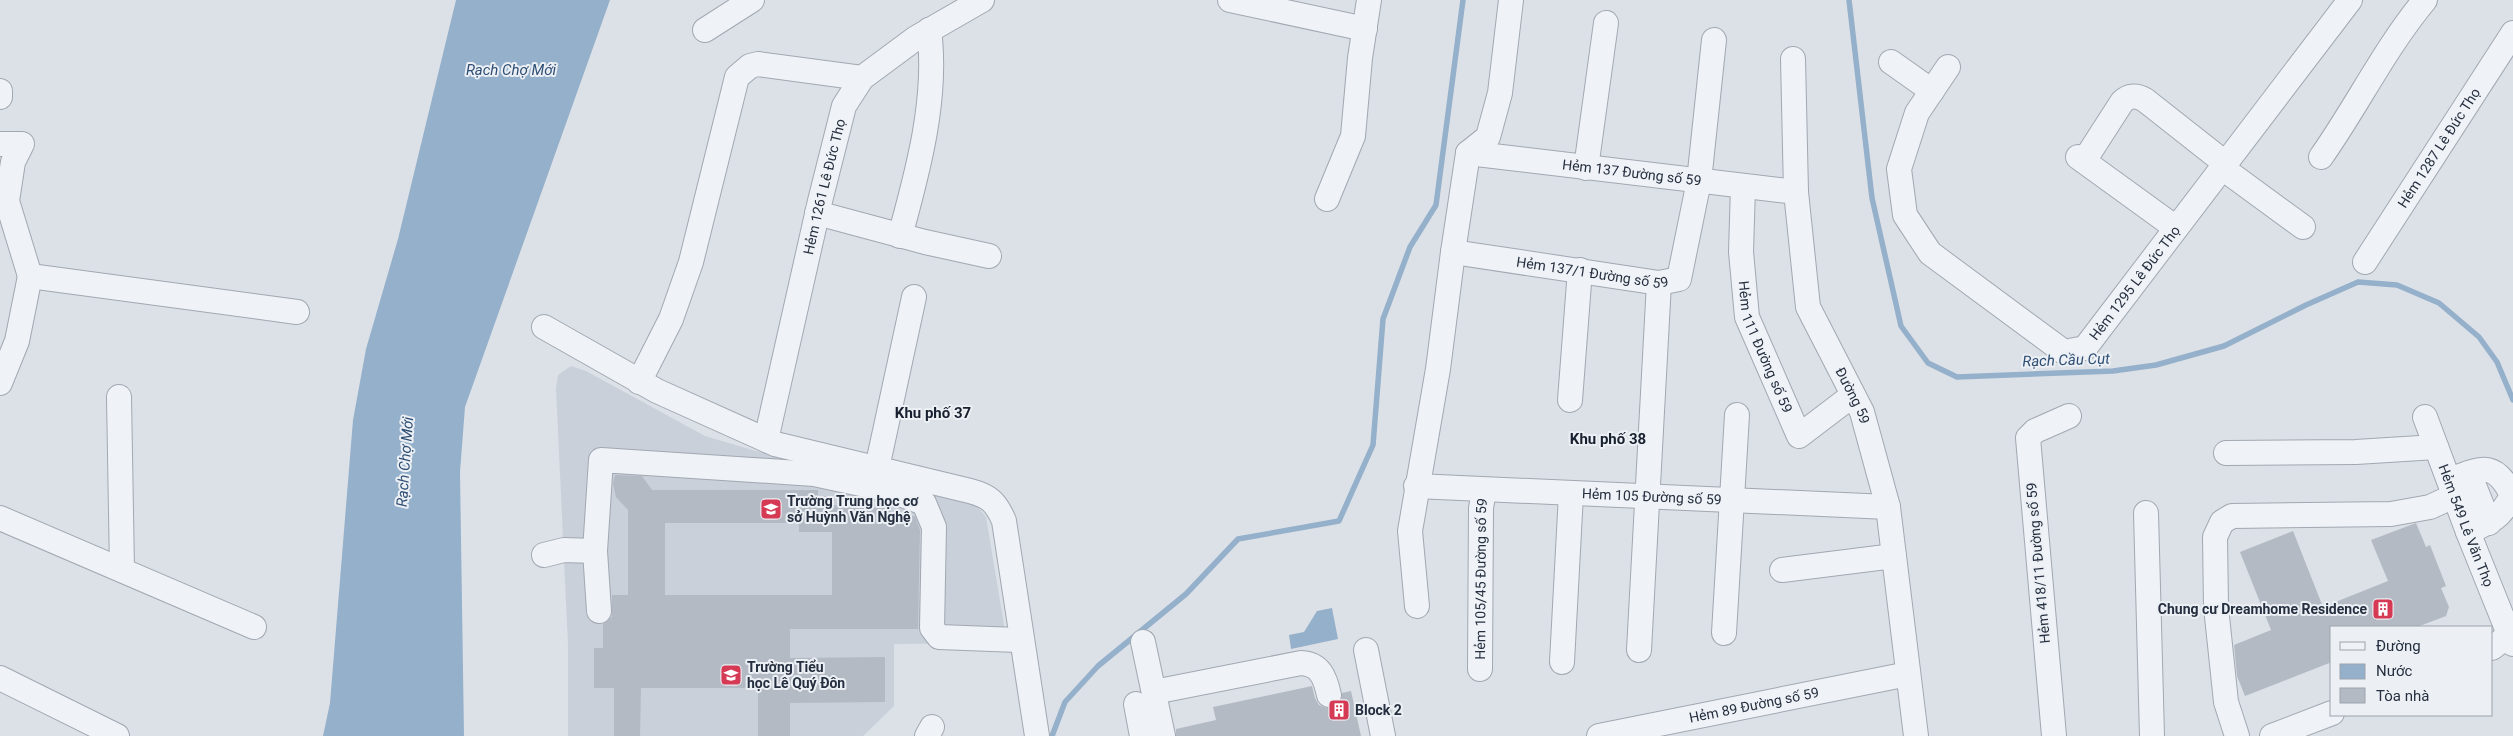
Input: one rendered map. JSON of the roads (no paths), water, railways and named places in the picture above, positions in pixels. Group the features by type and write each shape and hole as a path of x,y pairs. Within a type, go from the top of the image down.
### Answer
{"street":[{"path":"705,30 752,0"},
{"name":"Hẻm 1261 Lê Đức Thọ","path":"766,440 817,214 844,106 862,78 929,30 982,0"},
{"path":"1230,0 1365,29"},
{"path":"1327,199 1353,136 1360,58 1369,0"},
{"path":"1417,606 1410,531 1416,486 1438,369 1468,153 1488,137 1500,93 1511,0"},
{"name":"Hẻm 1295 Lê Đức Thọ","path":"1948,67 1917,113 1899,169 1904,215 1930,253 2064,352 2085,348 2350,0"},
{"path":"2320,157 2347,121 2407,21 2425,0"},
{"path":"1586,168 1606,23"},
{"path":"900,236 929,105 932,76 929,30"},
{"name":"Hẻm 1287 Lê Đức Thọ","path":"2365,262 2513,33"},
{"path":"1699,181 1714,40"},
{"name":"Đường 59","path":"1793,59 1796,192 1808,307 1862,412 1888,507 1916,736"},
{"path":"1891,62 1932,91"},
{"path":"639,382 671,319 692,262 737,77 750,66 758,64 862,78"},
{"path":"0,91 0,97"},
{"path":"2176,228 2081,159 2122,102 2129,97 2134,96 2145,100 2223,165 2303,227"},
{"path":"0,144 22,144 13,162 7,201 30,276 17,342 0,383"},
{"name":"Hẻm 137 Đường số 59","path":"1468,153 1796,192"},
{"name":"Hẻm 137/1 Đường số 59","path":"1454,252 1659,283 1678,279 1699,181"},
{"name":"Hẻm 111 Đường số 59","path":"1743,186 1740,252 1747,317 1799,436 1853,396"},
{"path":"817,214 900,236 989,256"},
{"path":"1570,400 1580,270"},
{"path":"30,276 297,312"},
{"path":"1639,650 1659,283"},
{"path":"877,468 914,297"},
{"path":"544,328 639,382 766,440 985,495 997,504 1004,521 1020,640 1029,678 1037,736"},
{"path":"119,397 122,570"},
{"path":"1724,633 1737,415"},
{"name":"Hẻm 418/11 Đường số 59","path":"2054,736 2028,438 2035,431 2069,416"},
{"name":"Hẻm 549 Lê Văn Thọ","path":"2425,417 2436,447 2457,483 2478,527 2512,637"},
{"path":"2226,453 2356,452 2436,447"},
{"path":"599,611 595,551 601,460 814,474 889,490 924,503 934,527 932,628 939,637 1020,640"},
{"path":"2237,736 2226,702 2216,607 2215,537 2222,522 2232,516 2391,514 2430,507 2457,483 2484,469 2496,472 2505,481 2512,495 2505,510 2478,527"},
{"name":"Hẻm 105 Đường số 59","path":"1416,486 1888,507"},
{"name":"Hẻm 105/45 Đường số 59","path":"1480,668 1484,490"},
{"path":"1562,662 1571,494"},
{"path":"2146,513 2152,736"},
{"path":"0,518 254,627"},
{"path":"544,555 564,550 595,551"},
{"path":"1782,570 1894,556"},
{"path":"2493,647 2512,637"},
{"path":"1142,736 1145,698 1143,642"},
{"path":"1366,650 1383,736"},
{"path":"1145,698 1301,663 1311,663 1317,667 1327,684 1329,695"},
{"name":"Hẻm 89 Đường số 59","path":"1599,736 1908,674"},
{"path":"0,678 117,736"},
{"path":"1145,698 1163,736"},
{"path":"2272,736 2330,714"}],"water":[{"name":"Rạch Chợ Mới","path":"456,0 610,0 465,407 460,472 464,736 323,736 330,703 353,420 366,349 398,239"},
{"path":"1332,608 1338,639 1291,649 1289,635 1304,632 1317,611"}],"waterway":[{"path":"1052,736 1065,702 1098,666 1186,594 1238,539 1339,521 1373,445 1383,319 1410,247 1436,205 1463,0"},
{"name":"Rạch Cầu Cụt","path":"1849,0 1872,198 1901,326 1928,363 1957,377 2113,371 2156,365 2224,346 2306,305 2358,282 2397,285 2439,303 2479,337 2497,362 2513,400"}],"place":[{"name":"Trường Trung học cơ sở Huỳnh Văn Nghệ","path":"771,509"},
{"name":"Chung cư Dreamhome Residence","path":"2383,609"},
{"name":"Trường Tiểu học Lê Quý Đôn","path":"731,675"},
{"name":"Block 2","path":"1339,710"}],"district":[{"name":"Khu phố 37","path":"933,413"},
{"name":"Khu phố 38","path":"1608,439"}]}
